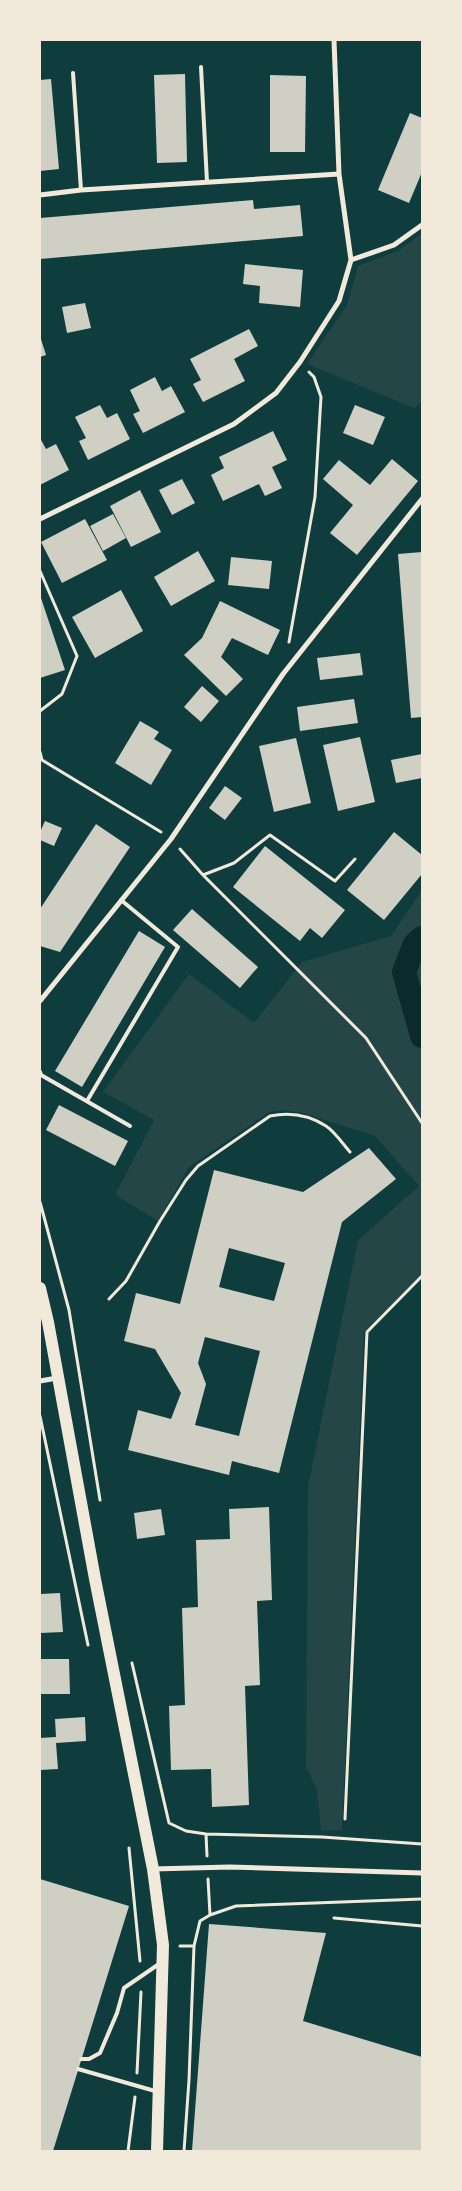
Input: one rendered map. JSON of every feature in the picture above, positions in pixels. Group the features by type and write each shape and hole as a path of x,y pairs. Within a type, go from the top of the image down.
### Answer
{"main road":[{"path":"40,1288 44,1324 58,1378 97,1588 154,1869 163,1945 157,2151"}],"street":[{"path":"40,519 234,424 276,392 300,362 339,301 351,260 339,174 334,40"},
{"path":"40,195 81,190 339,174"},
{"path":"351,260 394,245 422,225"},
{"path":"40,1001 171,838 283,674 422,499"},
{"path":"40,1381 58,1378"},
{"path":"154,1869 230,1867 422,1873"}],"lane":[{"path":"200,67 207,182"},
{"path":"73,73 81,190"},
{"path":"87,1101 178,947 121,900"},
{"path":"40,1072 41,1075 130,1126"},
{"path":"82,2059 89,2059 100,2053 117,2013 124,1988 162,1961"},
{"path":"78,2069 158,2092"}],"path":[{"path":"283,674 314,497 321,397 314,377 300,362"},
{"path":"40,571 76,656 62,694 40,711"},
{"path":"40,752 42,760 171,838 204,875 366,1038 422,1123"},
{"path":"204,875 234,863 270,835 335,881 354,859"},
{"path":"109,1299 126,1281 160,1221 186,1180 198,1166 270,1116 283,1113 303,1116 327,1126 350,1152"},
{"path":"40,1202 69,1310 101,1502"},
{"path":"345,1819 367,1332 422,1276"},
{"path":"40,1416 89,1648"},
{"path":"131,1658 169,1823 186,1831 206,1834 322,1837 422,1844"},
{"path":"128,1840 139,1943 141,2008 136,2085 128,2151"},
{"path":"184,2151 189,2080 194,1946 200,1921 210,1915 236,1906 422,1899"},
{"path":"334,1918 422,1926"}],"shaded area":[{"path":"422,233 422,402 414,408 307,364 347,305 358,266 398,251"},
{"path":"422,890 422,1274 364,1332 342,1830 321,1831 317,1789 306,1767 308,1487 358,1240 419,1186 375,1136 303,1113 283,1110 269,1112 189,1167 158,1221 115,1195 154,1120 103,1092 189,974 254,1023 302,962 391,936"}],"building":[{"path":"185,74 187,162 157,163 154,75"},
{"path":"270,75 306,76 305,152 270,152"},
{"path":"51,79 59,169 40,171 40,80"},
{"path":"410,113 422,118 422,172 409,203 378,190"},
{"path":"253,200 254,209 300,205 303,236 40,259 40,218"},
{"path":"245,264 303,270 300,307 259,303 260,286 243,284"},
{"path":"85,303 91,328 67,333 62,307"},
{"path":"249,329 258,346 234,359 245,381 203,402 193,384 201,380 190,359"},
{"path":"40,336 46,355 40,357"},
{"path":"155,377 162,391 171,386 185,412 143,433 133,414 140,411 130,390"},
{"path":"100,405 107,418 117,413 130,439 88,460 79,441 86,438 75,417"},
{"path":"355,405 385,417 373,445 343,433"},
{"path":"273,431 287,460 272,467 282,488 265,496 259,484 223,501 211,475 224,468 219,457"},
{"path":"40,438 46,449 56,444 69,470 40,485"},
{"path":"392,459 418,481 357,555 330,533 353,505 323,479 339,460 370,485"},
{"path":"182,479 195,503 172,515 159,490"},
{"path":"140,490 161,532 131,547 110,506"},
{"path":"113,514 126,538 103,551 90,526"},
{"path":"85,519 107,560 62,583 41,542"},
{"path":"198,551 215,581 171,606 154,577"},
{"path":"422,552 422,717 411,718 398,554"},
{"path":"231,557 272,561 269,589 228,585"},
{"path":"121,590 143,631 95,658 72,617"},
{"path":"40,595 65,670 40,678"},
{"path":"220,601 280,630 268,655 232,638 221,657 243,679 226,696 184,655 202,638"},
{"path":"360,653 363,675 320,680 317,658"},
{"path":"202,686 219,701 201,722 184,707"},
{"path":"354,699 358,723 300,731 297,707"},
{"path":"140,721 159,732 154,739 172,750 151,785 115,763"},
{"path":"360,737 375,802 338,811 323,745"},
{"path":"296,738 311,803 274,812 259,746"},
{"path":"422,754 422,778 396,783 391,760"},
{"path":"225,786 242,798 225,820 209,808"},
{"path":"45,821 62,828 54,846 40,840 40,832"},
{"path":"96,824 130,847 60,952 40,946 40,909"},
{"path":"394,832 422,855 422,874 384,920 347,890"},
{"path":"265,846 345,910 322,938 310,928 300,941 233,887"},
{"path":"192,909 258,967 240,988 173,930"},
{"path":"139,931 165,947 82,1087 55,1071"},
{"path":"59,1105 128,1141 115,1166 46,1130"},
{"path":"369,1148 396,1179 342,1222 279,1473 232,1461 229,1475 128,1450 138,1410 171,1419 181,1393 155,1349 124,1341 136,1293 180,1304 214,1170 303,1192","holes":["229,1248 285,1263 274,1301 219,1287","205,1337 260,1351 239,1436 195,1425 206,1384 198,1363"]},
{"path":"269,1507 272,1600 257,1601 260,1685 245,1686 249,1805 212,1807 211,1769 171,1770 169,1706 185,1705 182,1608 198,1607 196,1540 230,1539 229,1509"},
{"path":"161,1509 165,1535 137,1539 134,1513"},
{"path":"60,1593 63,1632 40,1633 40,1594"},
{"path":"40,1659 69,1659 70,1694 40,1694"},
{"path":"85,1717 86,1741 56,1743 58,1769 40,1770 40,1738 56,1737 55,1719"},
{"path":"40,1879 129,1906 53,2151 40,2151"},
{"path":"209,1924 326,1933 303,2021 422,2057 422,2151 192,2151"}],"waterway":[{"path":"422,938 415,944 404,972 422,1036"}]}
